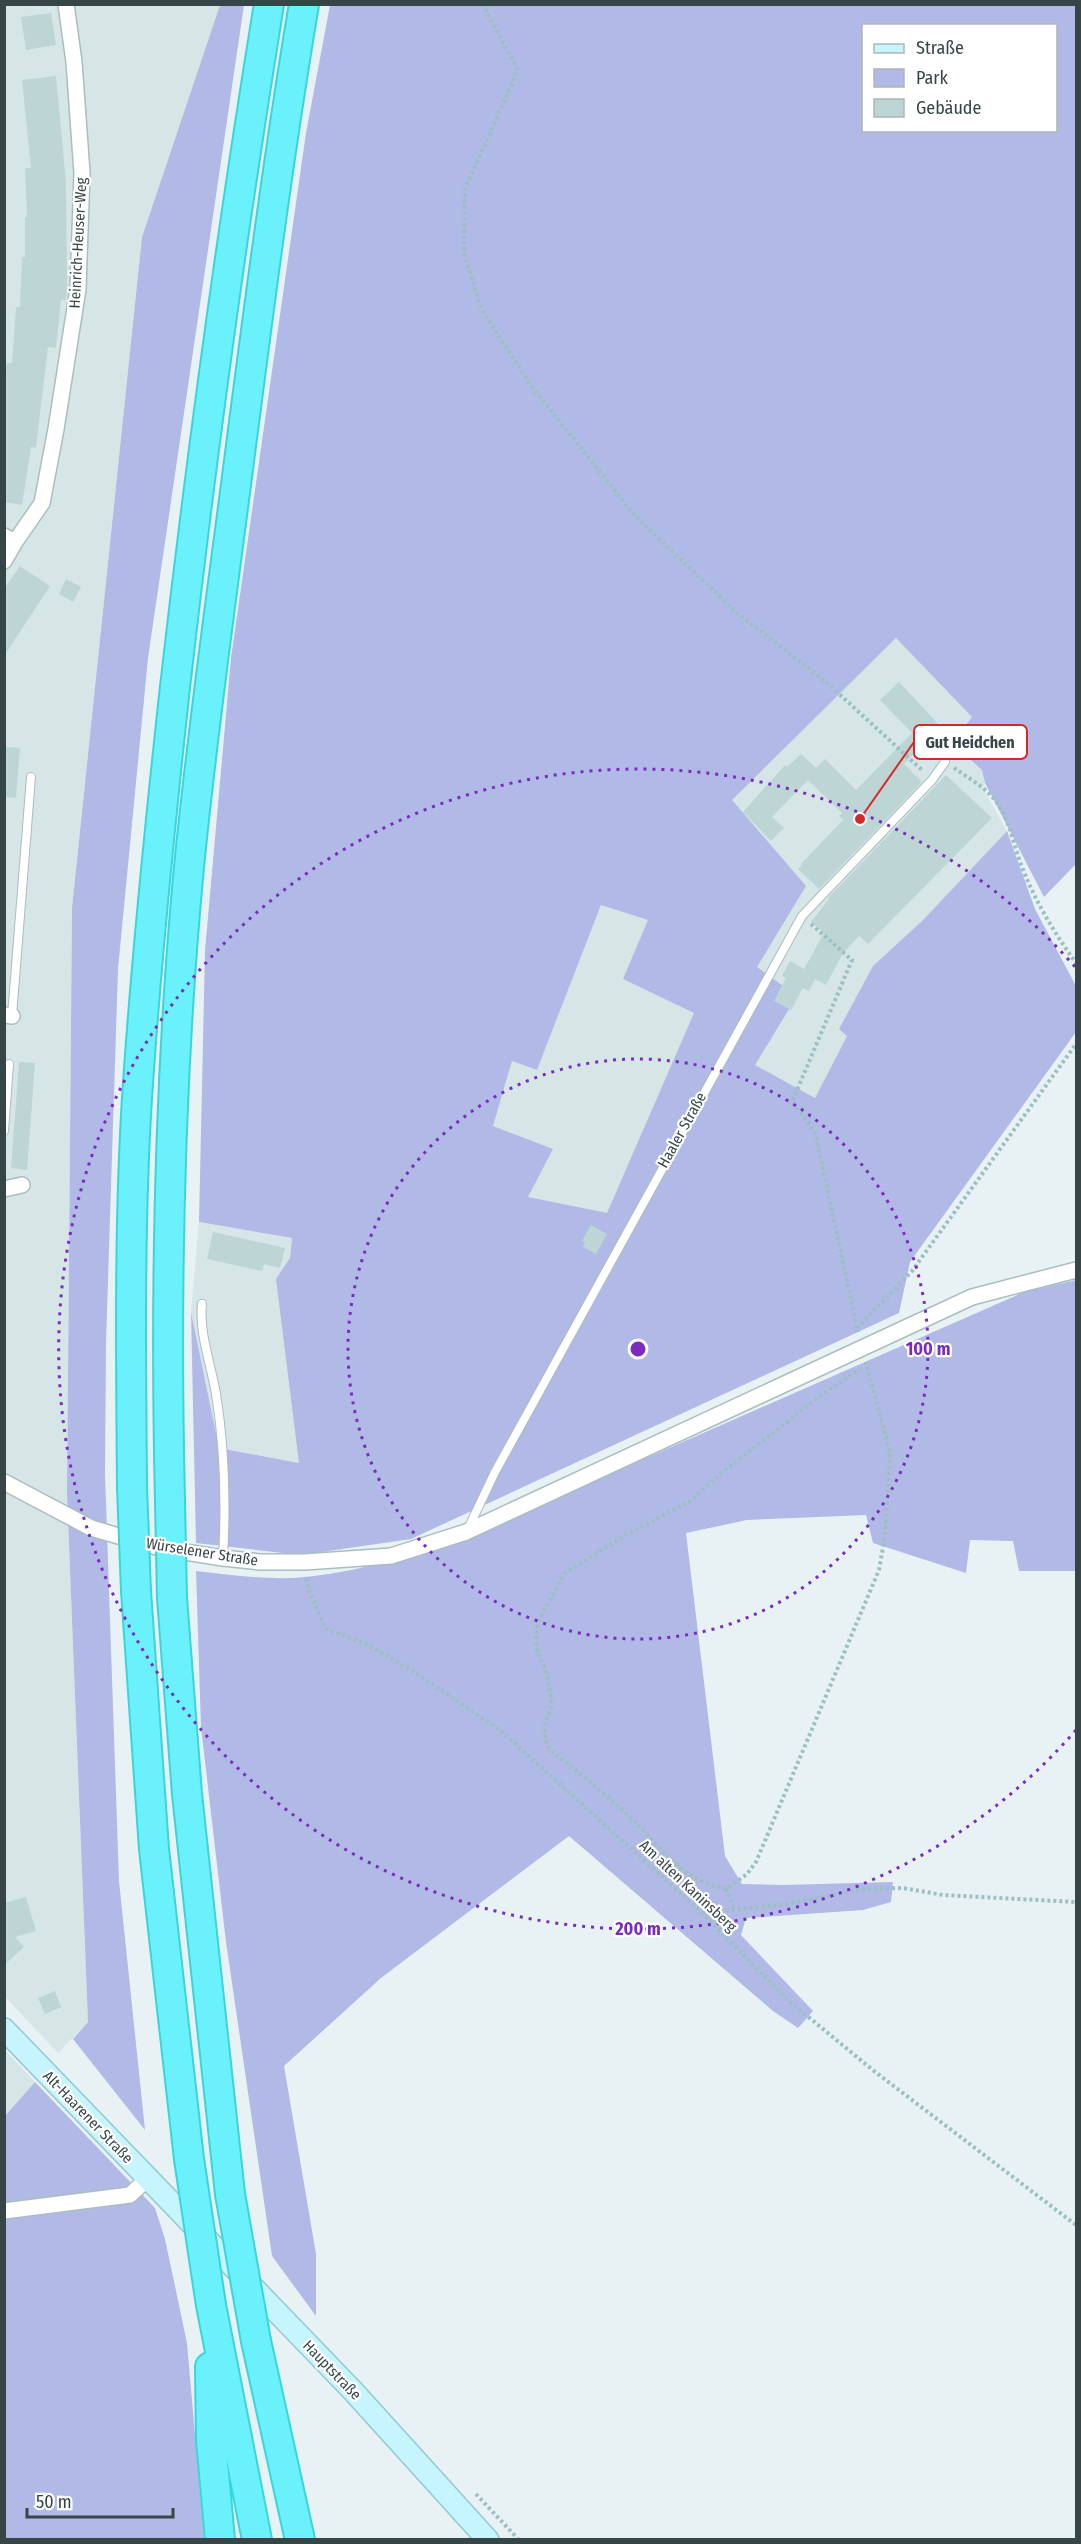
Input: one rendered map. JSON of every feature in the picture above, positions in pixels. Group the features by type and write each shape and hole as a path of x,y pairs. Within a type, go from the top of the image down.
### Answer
{"highway":[{"path":"257,2540 211,2305 189,2159 154,1849 136,1591 132,1487 131,1332 137,1101 155,874 192,542 247,138 269,4"},
{"path":"300,2540 256,2341 230,2194 187,1794 172,1598 166,1337 173,1098 189,868 280,145 304,4"},
{"path":"211,2305 211,2440 220,2540"}],"main road":[{"name":"Alt-Haarener Straße","path":"4,2029 172,2204"},
{"name":"Hauptstraße","path":"172,2204 353,2391 488,2540"}],"street":[{"name":"Heinrich-Heuser-Weg","path":"4,561 10,539 42,503 57,429 78,289 82,173 74,62 66,4"},
{"path":"4,1190 22,1185"},
{"path":"305,1562 391,1556 466,1532 972,1298 1077,1270"},
{"name":"Würselener Straße","path":"4,1482 91,1528 160,1548 260,1562 305,1562"},
{"path":"4,2211 130,2195 147,2179"}],"lane":[{"name":"Haaler Straße","path":"466,1532 501,1462 802,916 932,780 945,762"},
{"path":"8,1016 31,777"},
{"path":"4,1131 9,1064"},
{"path":"202,1304 201,1319 216,1394 223,1450 226,1512 223,1558"}],"path":[{"path":"482,4 518,70 465,189 464,253 481,308 530,384 635,516 737,613 824,680 932,780"},
{"path":"945,762 983,788 999,805 1010,829 1022,868 1048,921 1077,963"},
{"path":"802,916 852,960 792,1102 815,1132 860,1349 867,1365 890,1453 885,1536 879,1570 756,1862 747,1875 726,1889 706,1884 675,1866 629,1816 550,1750 545,1738 545,1722 551,1708 551,1695 546,1671 537,1650 536,1633 539,1620 565,1573 626,1535 689,1502 724,1471 815,1400 867,1365"},
{"path":"857,1328 912,1271 1077,1044"},
{"name":"Am alten Kaninsberg","path":"305,1562 309,1591 326,1629 366,1644 500,1730 702,1913 789,2001 874,2070 1077,2225"},
{"path":"702,1913 786,1904 864,1889 903,1888 943,1895 1077,1902"},
{"path":"726,1889 734,1908"}],"shaded area":[{"path":"5,5 220,5 142,237 72,908 67,1494 88,2022 58,2053 5,1997"},
{"path":"896,638 973,717 962,752 982,770 985,783 983,788 1007,831 923,920 873,966 847,1036 815,1098 755,1066 657,1250 527,1197 493,1126 512,1061 537,1070 601,905"},
{"path":"199,1222 292,1238 290,1258 277,1279 300,1463 219,1448 191,1312"},
{"path":"5,2050 35,2082 5,2116"}],"green space":[{"path":"220,5 244,5 148,658 118,969 106,1343 105,1474 119,1881 145,2130 73,2039 88,2022 67,1494 72,908 142,237"},
{"path":"330,5 1076,5 1076,864 1044,897 985,783 982,770 962,752 958,735 972,717 896,638 732,800 806,886 757,967 797,996 755,1065 815,1098 847,1036 839,1029 873,966 923,920 1007,831 1035,909 1076,986 1076,1032 910,1262 899,1313 411,1539 301,1555 196,1543 191,1312 219,1448 299,1463 276,1279 290,1258 292,1238 199,1222 205,951 231,658 306,133","holes":["601,905 648,920 623,979 694,1013 607,1213 528,1197 553,1149 493,1126 512,1061 537,1070"]},
{"path":"1076,1280 1076,1571 1019,1571 1013,1541 970,1540 966,1573 873,1543 866,1515 747,1520 686,1533 725,1856 742,1884 893,1882 891,1902 863,1910 746,1918 741,1935 813,2011 798,2028 773,2011 569,1836 381,1978 284,2066 316,2254 316,2316 272,2256 226,1942 201,1727 196,1571 293,1578 332,1574 446,1546 1024,1292"},
{"path":"35,2082 155,2208 165,2239 187,2343 204,2539 5,2540 5,2116"}],"building":[{"path":"51,13 56,45 26,50 21,17"},
{"path":"56,76 66,182 66,300 61,300 56,348 48,347 36,448 31,447 22,505 4,502 4,392 7,363 12,363 16,307 20,307 22,257 25,257 25,217 27,217 25,168 31,168 22,80"},
{"path":"20,566 50,586 4,656 4,589"},
{"path":"66,579 81,587 73,602 59,594"},
{"path":"899,682 941,727 904,764 922,782 819,889 798,869 843,820 839,816 842,813 808,780 772,817 784,828 771,841 743,812 785,765 787,767 801,754 816,768 825,759 856,790 912,733 880,700"},
{"path":"4,747 20,748 16,798 4,797"},
{"path":"946,775 992,818 868,944 859,936 843,953 826,985 815,979 809,991 803,988 791,1010 774,1001 786,978 782,976 790,961 804,969 824,933 811,922 828,898"},
{"path":"19,1062 35,1063 27,1170 11,1168"},
{"path":"591,1225 607,1234 596,1254 583,1247 585,1242 582,1241"},
{"path":"213,1232 285,1248 280,1268 264,1264 262,1271 207,1259"},
{"path":"26,1897 36,1931 15,1937 24,1947 4,1965 4,1903"},
{"path":"55,1991 61,2007 45,2014 38,1998"}],"place":[{"name":"Gut Heidchen","path":"860,819"}]}
